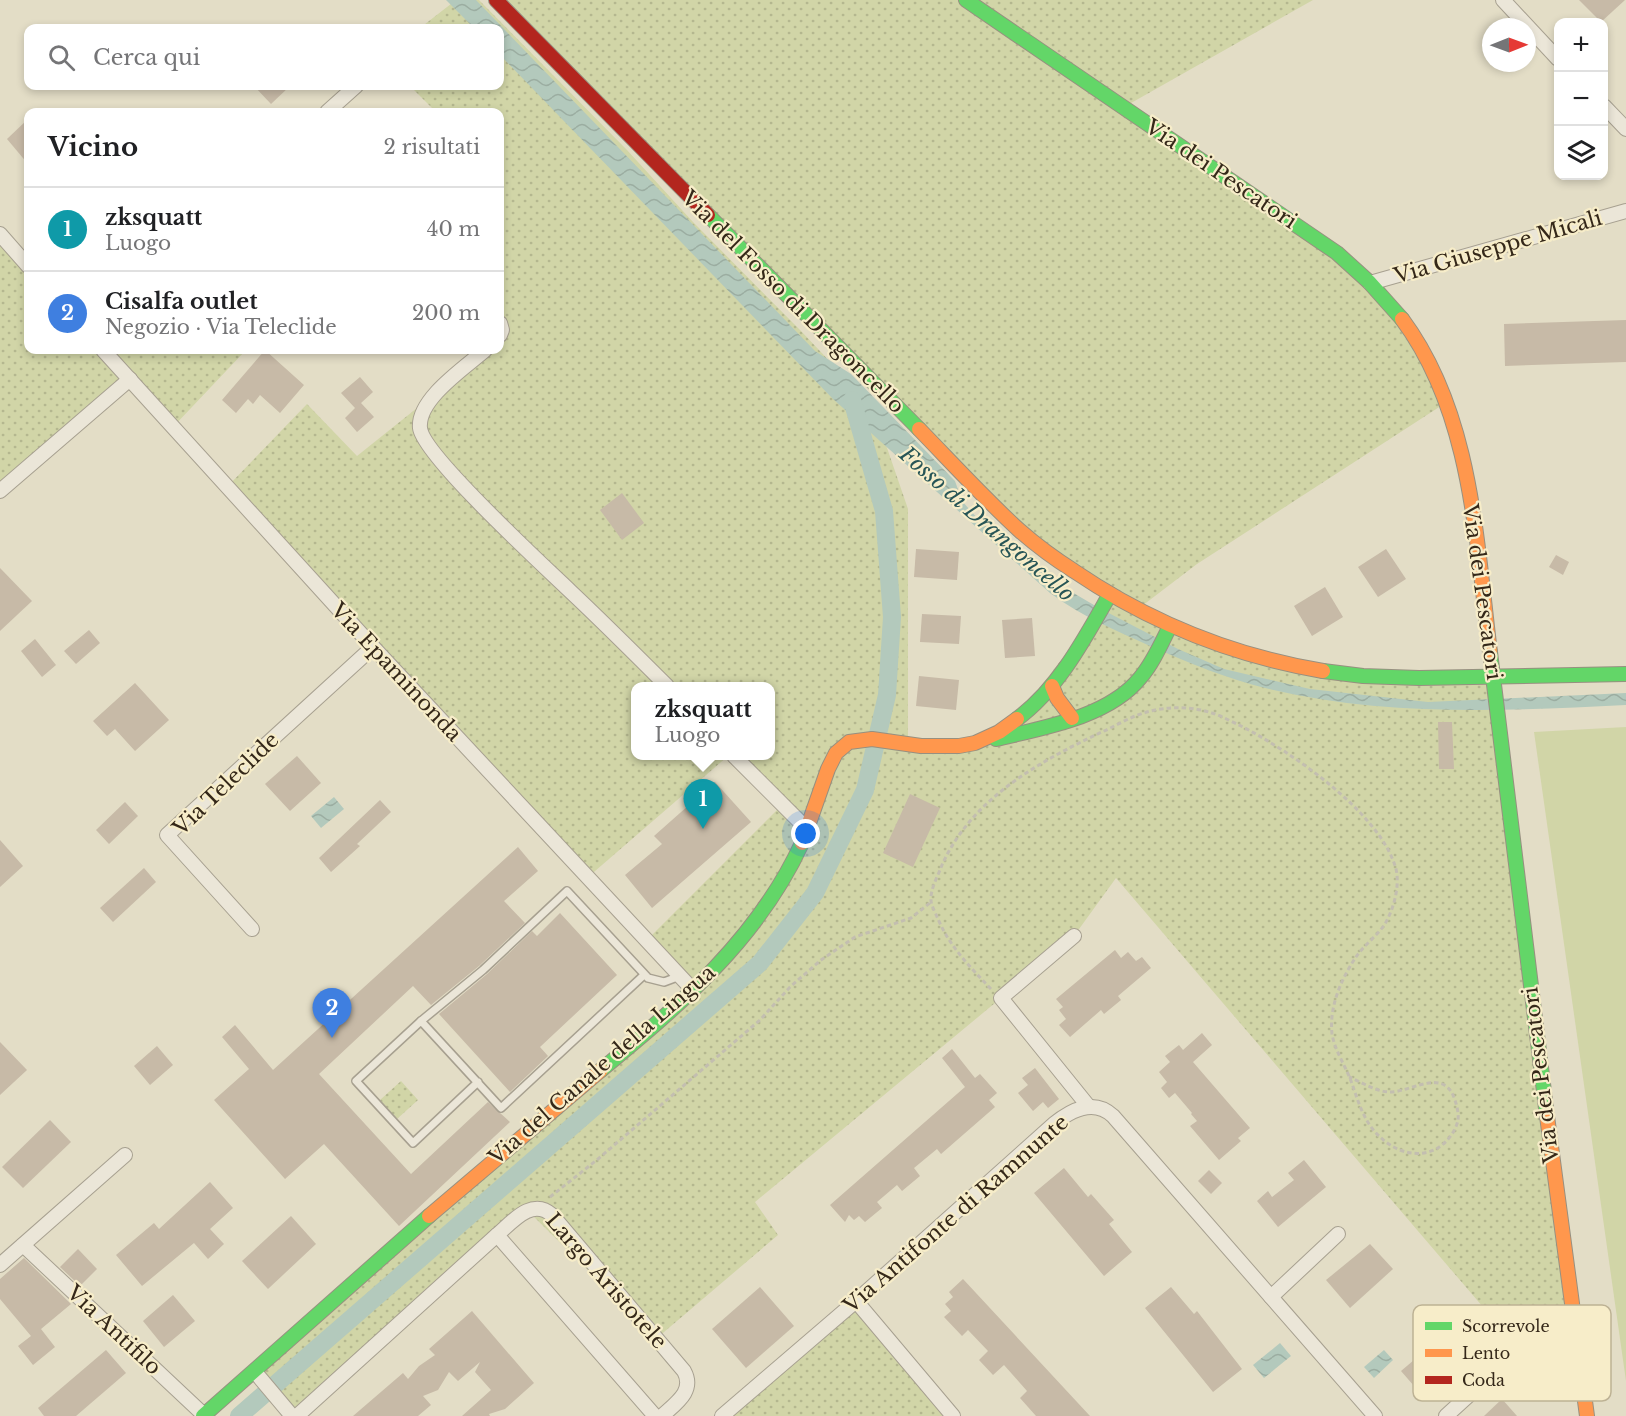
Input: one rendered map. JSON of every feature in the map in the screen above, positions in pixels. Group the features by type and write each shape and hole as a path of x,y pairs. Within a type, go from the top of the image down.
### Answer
{"street":[{"name":"Via del Fosso di Dragoncello","path":"496,0 1020,531 1070,571 1108,597 1169,628 1229,648 1307,669 1384,677 1434,679 1626,674"},
{"name":"Via dei Pescatori","path":"966,0 1352,265 1414,336 1436,375 1447,402 1469,496 1496,692 1548,1132 1572,1305"},
{"path":"1503,0 1554,55"},
{"path":"331,108 352,90"},
{"path":"1608,110 1626,129"},
{"name":"Via Giuseppe Micali","path":"1370,283 1626,211"},
{"path":"0,234 24,261"},
{"name":"Via Epaminonda","path":"107,354 373,647 693,990"},
{"path":"479,354 432,396 421,418 420,428 424,440 470,493 662,682"},
{"path":"0,491 130,380"},
{"name":"Via del Canale della Lingua","path":"204,1416 258,1376 470,1180 656,1024 693,990 736,945 770,903 790,869 832,759 840,749 852,741 867,739 908,745 972,744 1016,719 1032,707 1052,686 1089,633 1108,597"},
{"path":"972,744 1027,732 1072,718 1111,702 1140,679 1169,628"},
{"name":"Via Teleclide","path":"252,929 167,835 373,647"},
{"path":"1052,686 1064,709 1072,718"},
{"path":"738,760 807,829"},
{"path":"1074,936 1001,998 1089,1107"},
{"name":"Via Antifonte di Ramnunte","path":"722,1416 856,1301 1054,1124 1069,1113 1089,1107 1101,1108 1113,1116 1375,1416"},
{"path":"0,1265 125,1155"},
{"name":"Largo Aristotele","path":"297,1416 497,1235 523,1213 537,1208 548,1212 560,1223 686,1373 688,1384 685,1393 662,1416"},
{"path":"1271,1297 1338,1234"},
{"path":"497,1235 655,1416"},
{"name":"Via Antifilo","path":"23,1245 204,1416"},
{"path":"856,1301 953,1416"},
{"path":"258,1376 292,1416"},
{"path":"1446,1416 1462,1401"},
{"name":"Via dei Pescatori","path":"1585,1401 1587,1416"}],"lane":[{"path":"478,1082 412,1143 356,1081 421,1021 483,970 567,891 644,975 655,981 664,982 680,976"},
{"path":"421,1021 501,1108 644,975"}],"path":[{"path":"1001,998 962,959 943,930 931,902 935,883 946,857 966,823 1003,790 1039,764 1144,712 1173,707 1214,713 1258,735 1304,764 1345,797 1387,849 1396,869 1396,897 1385,924 1356,957 1336,994 1332,1033 1341,1063 1349,1077 1362,1114 1373,1131 1389,1146 1403,1152 1419,1154 1445,1145 1458,1120 1451,1090 1440,1083 1427,1083 1400,1091 1387,1092 1349,1077"},
{"path":"537,1208 598,1159 760,1020 790,987 821,960 855,937 911,918 931,902"}],"green space":[{"path":"456,0 479,0 503,24 425,24"},
{"path":"497,0 1313,0 1124,107 1370,283 1447,402 1197,564 1138,609 1070,571"},
{"path":"504,25 873,407 908,509 908,745 946,746 1016,719 1106,601 1307,669 1494,677 1572,1305 1481,1305 1116,878 1074,936 755,1202 778,1235 657,1338 528,1211 297,1416 255,1372 693,991 646,941 782,805 738,760 775,760 775,682 631,682 631,760 723,760 587,878 227,487 307,404 357,456 432,396 472,354 504,354 504,108 432,108 414,90 504,90"},
{"path":"0,234 24,261 24,354 242,354 173,427 130,380 0,491"},
{"path":"1626,727 1626,1381 1534,732"},
{"path":"401,1081 418,1100 397,1119 380,1100"},
{"path":"856,1301 953,1416 722,1416"}],"water":[{"path":"446,0 476,0 499,24 470,24"},
{"path":"504,29 815,351 851,374 955,481 962,501 978,519 1022,558 1065,588 1178,649 1224,669 1310,689 1428,702 1626,693 1626,705 1492,710 1402,708 1313,698 1254,685 1209,670 1098,622 1050,593 833,399 504,59"},
{"path":"334,797 344,809 321,828 311,816"},
{"path":"1280,1343 1291,1356 1264,1378 1253,1365"},
{"path":"1384,1350 1393,1360 1374,1378 1364,1367"}],"building":[{"path":"1579,0 1625,0 1605,18 1597,18"},
{"path":"258,90 286,90 271,104"},
{"path":"24,123 24,159 7,139"},
{"path":"1626,320 1626,362 1505,366 1504,324"},
{"path":"262,354 269,354 304,385 280,413 260,395 253,404 248,399 236,413 222,400"},
{"path":"360,377 373,392 361,403 374,417 357,432 345,418 355,408 341,393"},
{"path":"622,493 644,523 622,540 600,510"},
{"path":"916,549 959,552 957,580 914,577"},
{"path":"1386,549 1406,579 1378,597 1358,567"},
{"path":"1556,555 1569,562 1563,575 1549,567"},
{"path":"0,568 32,601 0,631"},
{"path":"1325,587 1343,617 1312,636 1294,606"},
{"path":"922,614 961,616 959,644 920,642"},
{"path":"1032,618 1035,656 1005,658 1002,620"},
{"path":"89,630 100,643 76,664 64,651"},
{"path":"35,639 56,665 42,677 21,651"},
{"path":"919,676 959,680 956,710 916,706"},
{"path":"135,683 169,720 135,751 115,729 107,736 93,721"},
{"path":"1438,722 1452,722 1454,769 1439,769"},
{"path":"297,756 321,783 290,811 265,784"},
{"path":"715,782 751,822 652,908 625,875 662,844 654,836"},
{"path":"910,794 940,808 913,867 883,853"},
{"path":"380,800 391,812 357,844 360,846 331,872 319,858"},
{"path":"125,802 138,816 109,844 96,830"},
{"path":"0,840 23,866 0,887"},
{"path":"518,847 538,871 504,901 525,923 479,966 431,1005 413,986 319,1074 411,1174 488,1102 510,1122 399,1226 324,1144 285,1179 214,1100 249,1069 222,1037 235,1025 273,1070"},
{"path":"144,868 156,882 113,922 100,908"},
{"path":"560,913 617,975 540,1047 548,1056 510,1092 439,1014 487,974 532,931 537,936"},
{"path":"1115,950 1121,958 1128,952 1136,961 1142,957 1151,968 1118,996 1121,1000 1104,1014 1101,1010 1070,1037 1059,1025 1066,1019 1059,1010 1063,1007 1056,999"},
{"path":"1202,1033 1212,1045 1193,1062 1250,1128 1238,1138 1241,1141 1219,1160 1190,1126 1197,1121 1192,1113 1175,1093 1169,1098 1161,1088 1167,1082 1159,1072 1170,1062 1165,1056 1179,1045 1183,1050"},
{"path":"0,1042 27,1070 0,1095"},
{"path":"157,1046 173,1065 150,1085 134,1066"},
{"path":"952,1049 975,1078 980,1074 997,1093 989,1100 995,1107 941,1154 937,1149 914,1168 920,1176 902,1191 897,1185 877,1202 882,1208 865,1222 859,1216 854,1220 849,1215 845,1222 830,1205 965,1087 942,1058"},
{"path":"1035,1068 1059,1099 1048,1108 1043,1102 1033,1111 1018,1093 1028,1085 1022,1078"},
{"path":"50,1120 71,1142 23,1188 2,1167"},
{"path":"1304,1160 1326,1187 1278,1227 1257,1201 1268,1191 1272,1197 1294,1180 1288,1173"},
{"path":"1064,1168 1088,1197 1091,1194 1114,1220 1109,1224 1132,1252 1104,1276 1034,1193"},
{"path":"1209,1170 1222,1183 1211,1194 1198,1181"},
{"path":"210,1182 233,1208 210,1229 224,1244 208,1259 194,1243 142,1286 116,1255 154,1223 159,1229"},
{"path":"291,1216 316,1244 268,1289 242,1261"},
{"path":"1370,1244 1393,1269 1350,1308 1326,1280"},
{"path":"78,1249 97,1269 80,1286 60,1267"},
{"path":"24,1258 71,1304 41,1329 55,1347 33,1365 18,1346 31,1336 0,1299 0,1279"},
{"path":"963,1279 1090,1416 1036,1416 1020,1398 1027,1391 1004,1365 993,1375 979,1360 988,1351 968,1330 962,1336 944,1317 951,1311 945,1304 953,1297 949,1292"},
{"path":"760,1287 794,1326 746,1368 712,1329"},
{"path":"1171,1287 1194,1314 1197,1311 1242,1369 1213,1392 1145,1308"},
{"path":"173,1295 195,1321 164,1347 143,1321"},
{"path":"472,1311 534,1383 505,1409 489,1414 490,1416 462,1416 491,1390 475,1372 480,1362 458,1381 449,1372 438,1390 423,1396 431,1405 418,1416 353,1416 403,1373 408,1379 419,1366 435,1355 429,1349"},
{"path":"106,1350 126,1373 76,1416 44,1416 38,1408"},
{"path":"1413,1361 1413,1385 1401,1371"},
{"path":"1500,1401 1504,1401 1517,1416 1484,1416"}],"waterway":[{"path":"239,1416 760,963 815,893 865,790 887,695 892,617 884,511 852,400"}],"traffic: fast":[{"path":"966,0 1337,253 1369,282 1402,319"},
{"path":"708,215 919,429"},
{"path":"1017,719 1046,693 1070,661 1110,594"},
{"path":"996,739 1074,719 1111,702 1127,691 1145,672 1170,626"},
{"path":"1490,652 1547,1116"},
{"path":"1323,671 1363,676 1419,678 1626,674"},
{"path":"601,1070 688,994 740,940 784,878 802,843"},
{"path":"203,1416 429,1216"}],"traffic: slow":[{"path":"1402,319 1425,356 1443,395 1457,436 1474,522 1490,652"},
{"path":"919,429 1019,530 1053,557 1103,589 1132,606 1193,635 1257,656 1323,671"},
{"path":"1052,686 1057,698 1072,718"},
{"path":"802,843 828,769 836,753 849,742 872,739 921,746 959,746 975,743 999,732 1017,719"},
{"path":"429,1216 601,1070"},
{"path":"1547,1116 1572,1305"},
{"path":"1585,1401 1587,1416"}],"traffic: jam":[{"path":"496,0 708,215"}],"place":[{"name":"zksquatt","path":"703,829"},
{"name":"Cisalfa outlet","path":"332,1038"}],"water label":[{"name":"Fosso di Drangoncello","path":"987,524"}]}
